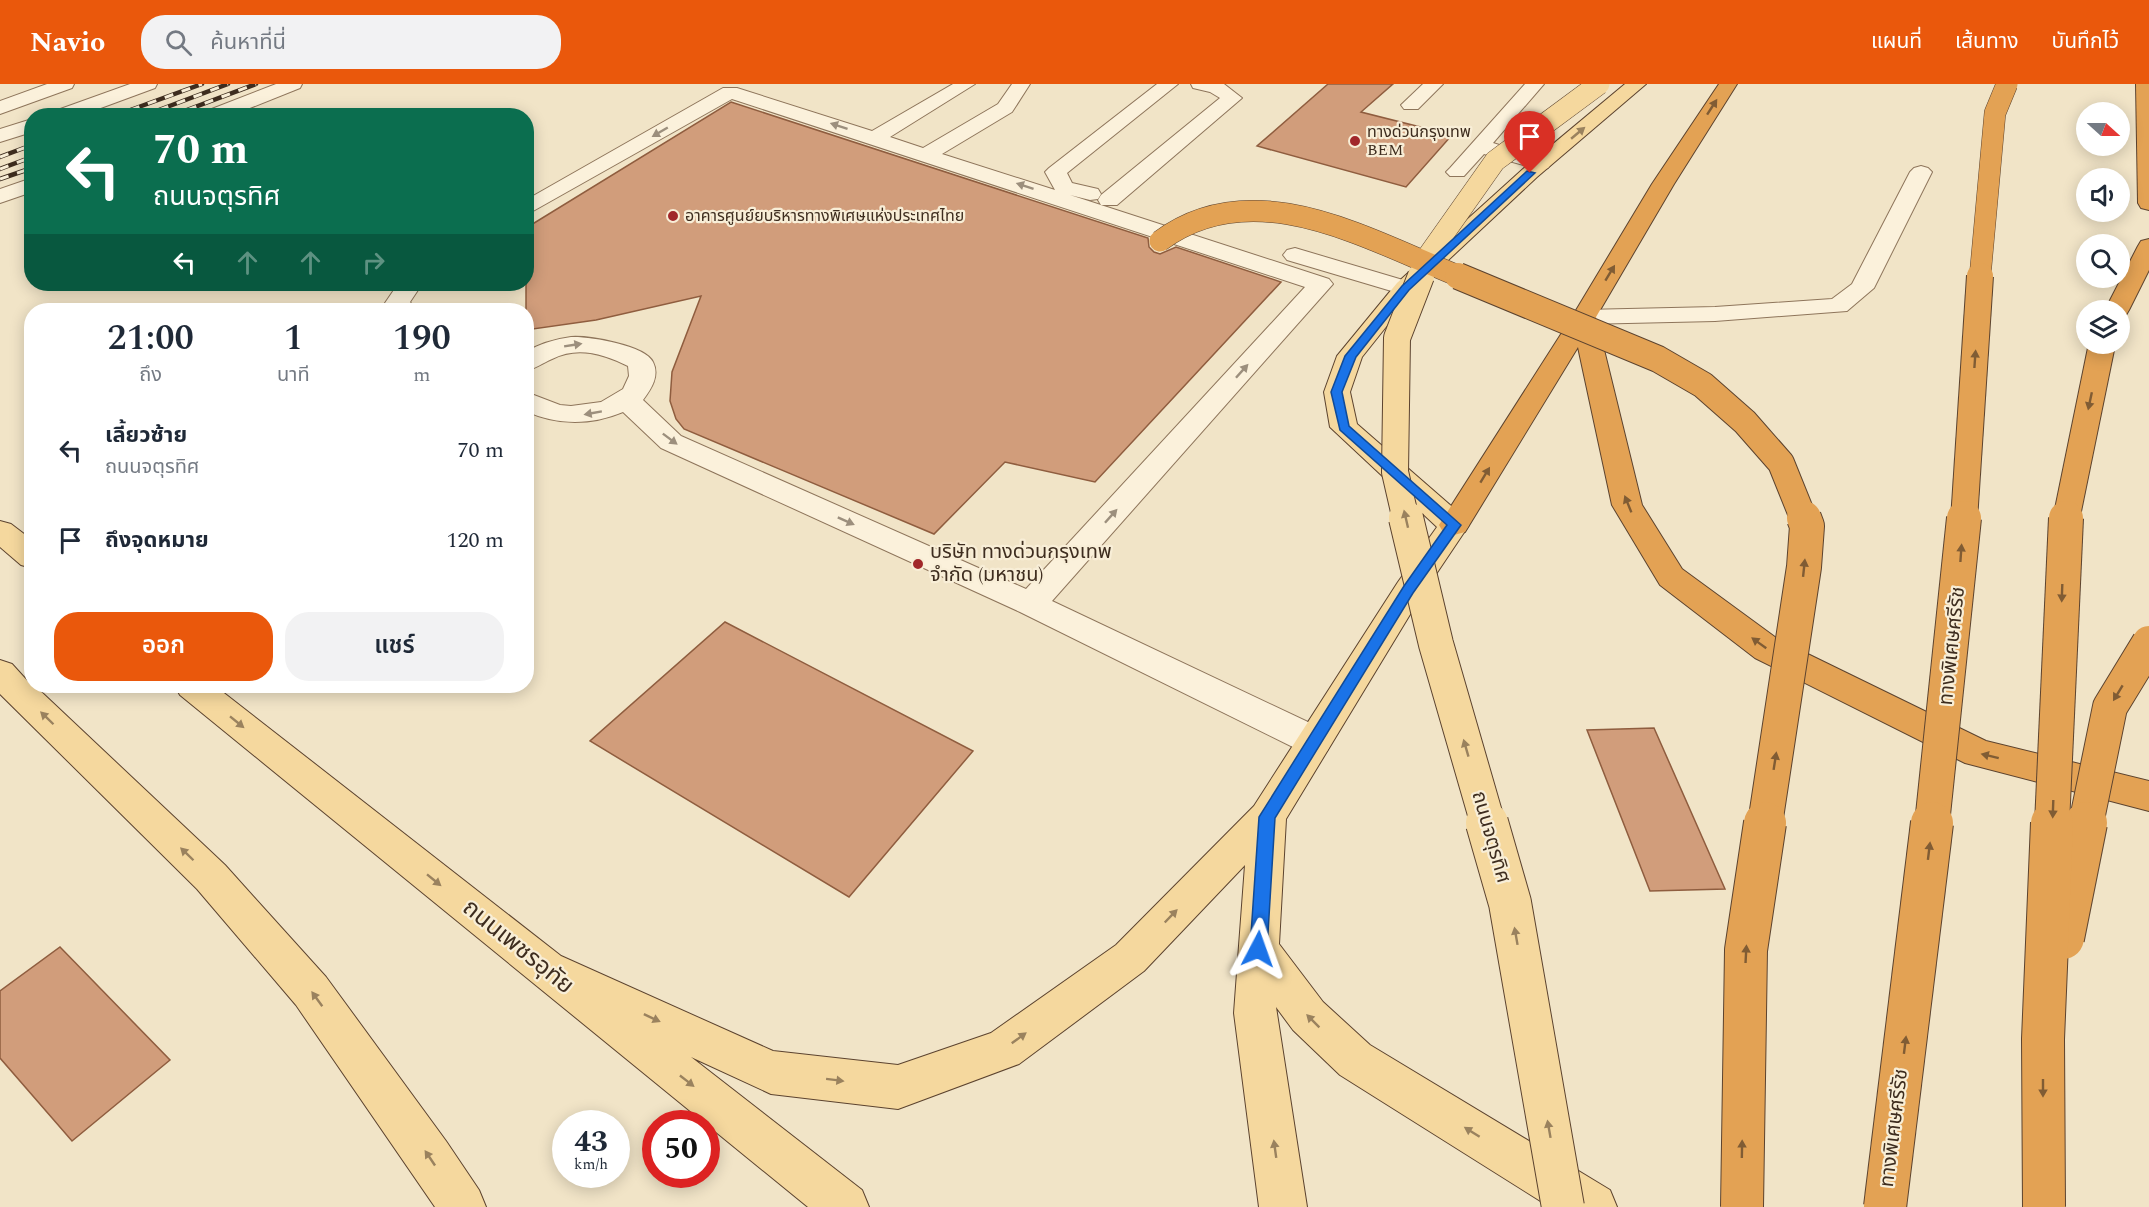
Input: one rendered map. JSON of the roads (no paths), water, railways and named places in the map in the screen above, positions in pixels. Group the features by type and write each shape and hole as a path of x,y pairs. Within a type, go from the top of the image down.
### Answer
{"highway":[{"path":"1454,525 1584,317 1663,184 1728,84"},
{"name":"ทางพิเศษศรีรัช","path":"1885,1207 1942,740 1960,572 1986,190 1995,113 2007,84"},
{"path":"2145,84 2149,203"},
{"path":"1160,242 1180,226 1210,213 1243,210 1287,214 1358,235 1658,358 1702,385 1745,422 1781,463 1807,526 1804,567 1746,950 1742,1207"},
{"path":"2122,300 2149,246"},
{"path":"1584,317 1627,505 1671,577 1767,649 1978,753 2149,796"},
{"path":"2044,1207 2043,1039 2066,512 2100,354"},
{"path":"2043,1039 2110,707 2149,643"}],"main road":[{"name":"ถนนจตุรทิศ","path":"1563,1207 1510,903 1436,644 1395,472 1397,338 1430,253 1495,161 1599,84"},
{"path":"542,967 771,1072 898,1087 1004,1049 1130,958 1267,817 1409,590 1454,525 1344,427 1337,392 1350,356 1405,288 1542,164 1637,84"},
{"path":"0,531 24,550"},
{"path":"0,673 211,877 311,991 430,1157 462,1207"},
{"name":"ถนนเพชรอุทัย","path":"201,693 845,1207"},
{"path":"1267,817 1255,1013 1283,1207"},
{"path":"1258,949 1308,1016 1355,1060 1593,1207"}],"street":[{"path":"0,108 65,84"},
{"path":"81,108 148,84"},
{"path":"232,108 293,84"},
{"path":"705,84 928,154 1321,284 1031,604"},
{"path":"875,138 966,84"},
{"path":"928,154 1005,108 1021,84"},
{"path":"1169,84 1056,172 1063,187 1405,288"},
{"path":"1109,200 1232,98 1217,88 1200,84"},
{"path":"1411,105 1434,84"},
{"path":"1457,172 1535,84"},
{"path":"534,204 730,92"},
{"path":"0,136 24,128"},
{"path":"1480,146 1542,164"},
{"path":"1584,317 1715,314 1838,306 1862,288 1921,172"},
{"path":"0,196 24,187"},
{"path":"534,357 561,347 583,344 602,345 640,362 643,377 638,389 627,399 602,411 579,415 560,414 534,403"},
{"path":"627,399 671,442 1031,604 1314,741"},
{"path":"534,424 560,414"}],"railway":[{"path":"136,108 202,84"},
{"path":"164,108 228,84"},
{"path":"192,108 256,84"},
{"path":"0,157 24,148"},
{"path":"0,169 24,160"},
{"path":"0,179 24,171"}],"place":[{"name":"ทางด่วนกรุงเทพ BEM","path":"1355,141"},
{"name":"อาคารศูนย์ยบริหารทางพิเศษแห่งประเทศไทย","path":"673,216"},
{"name":"บริษัท ทางด่วนกรุงเทพ จำกัด (มหาชน)","path":"918,564"}]}
